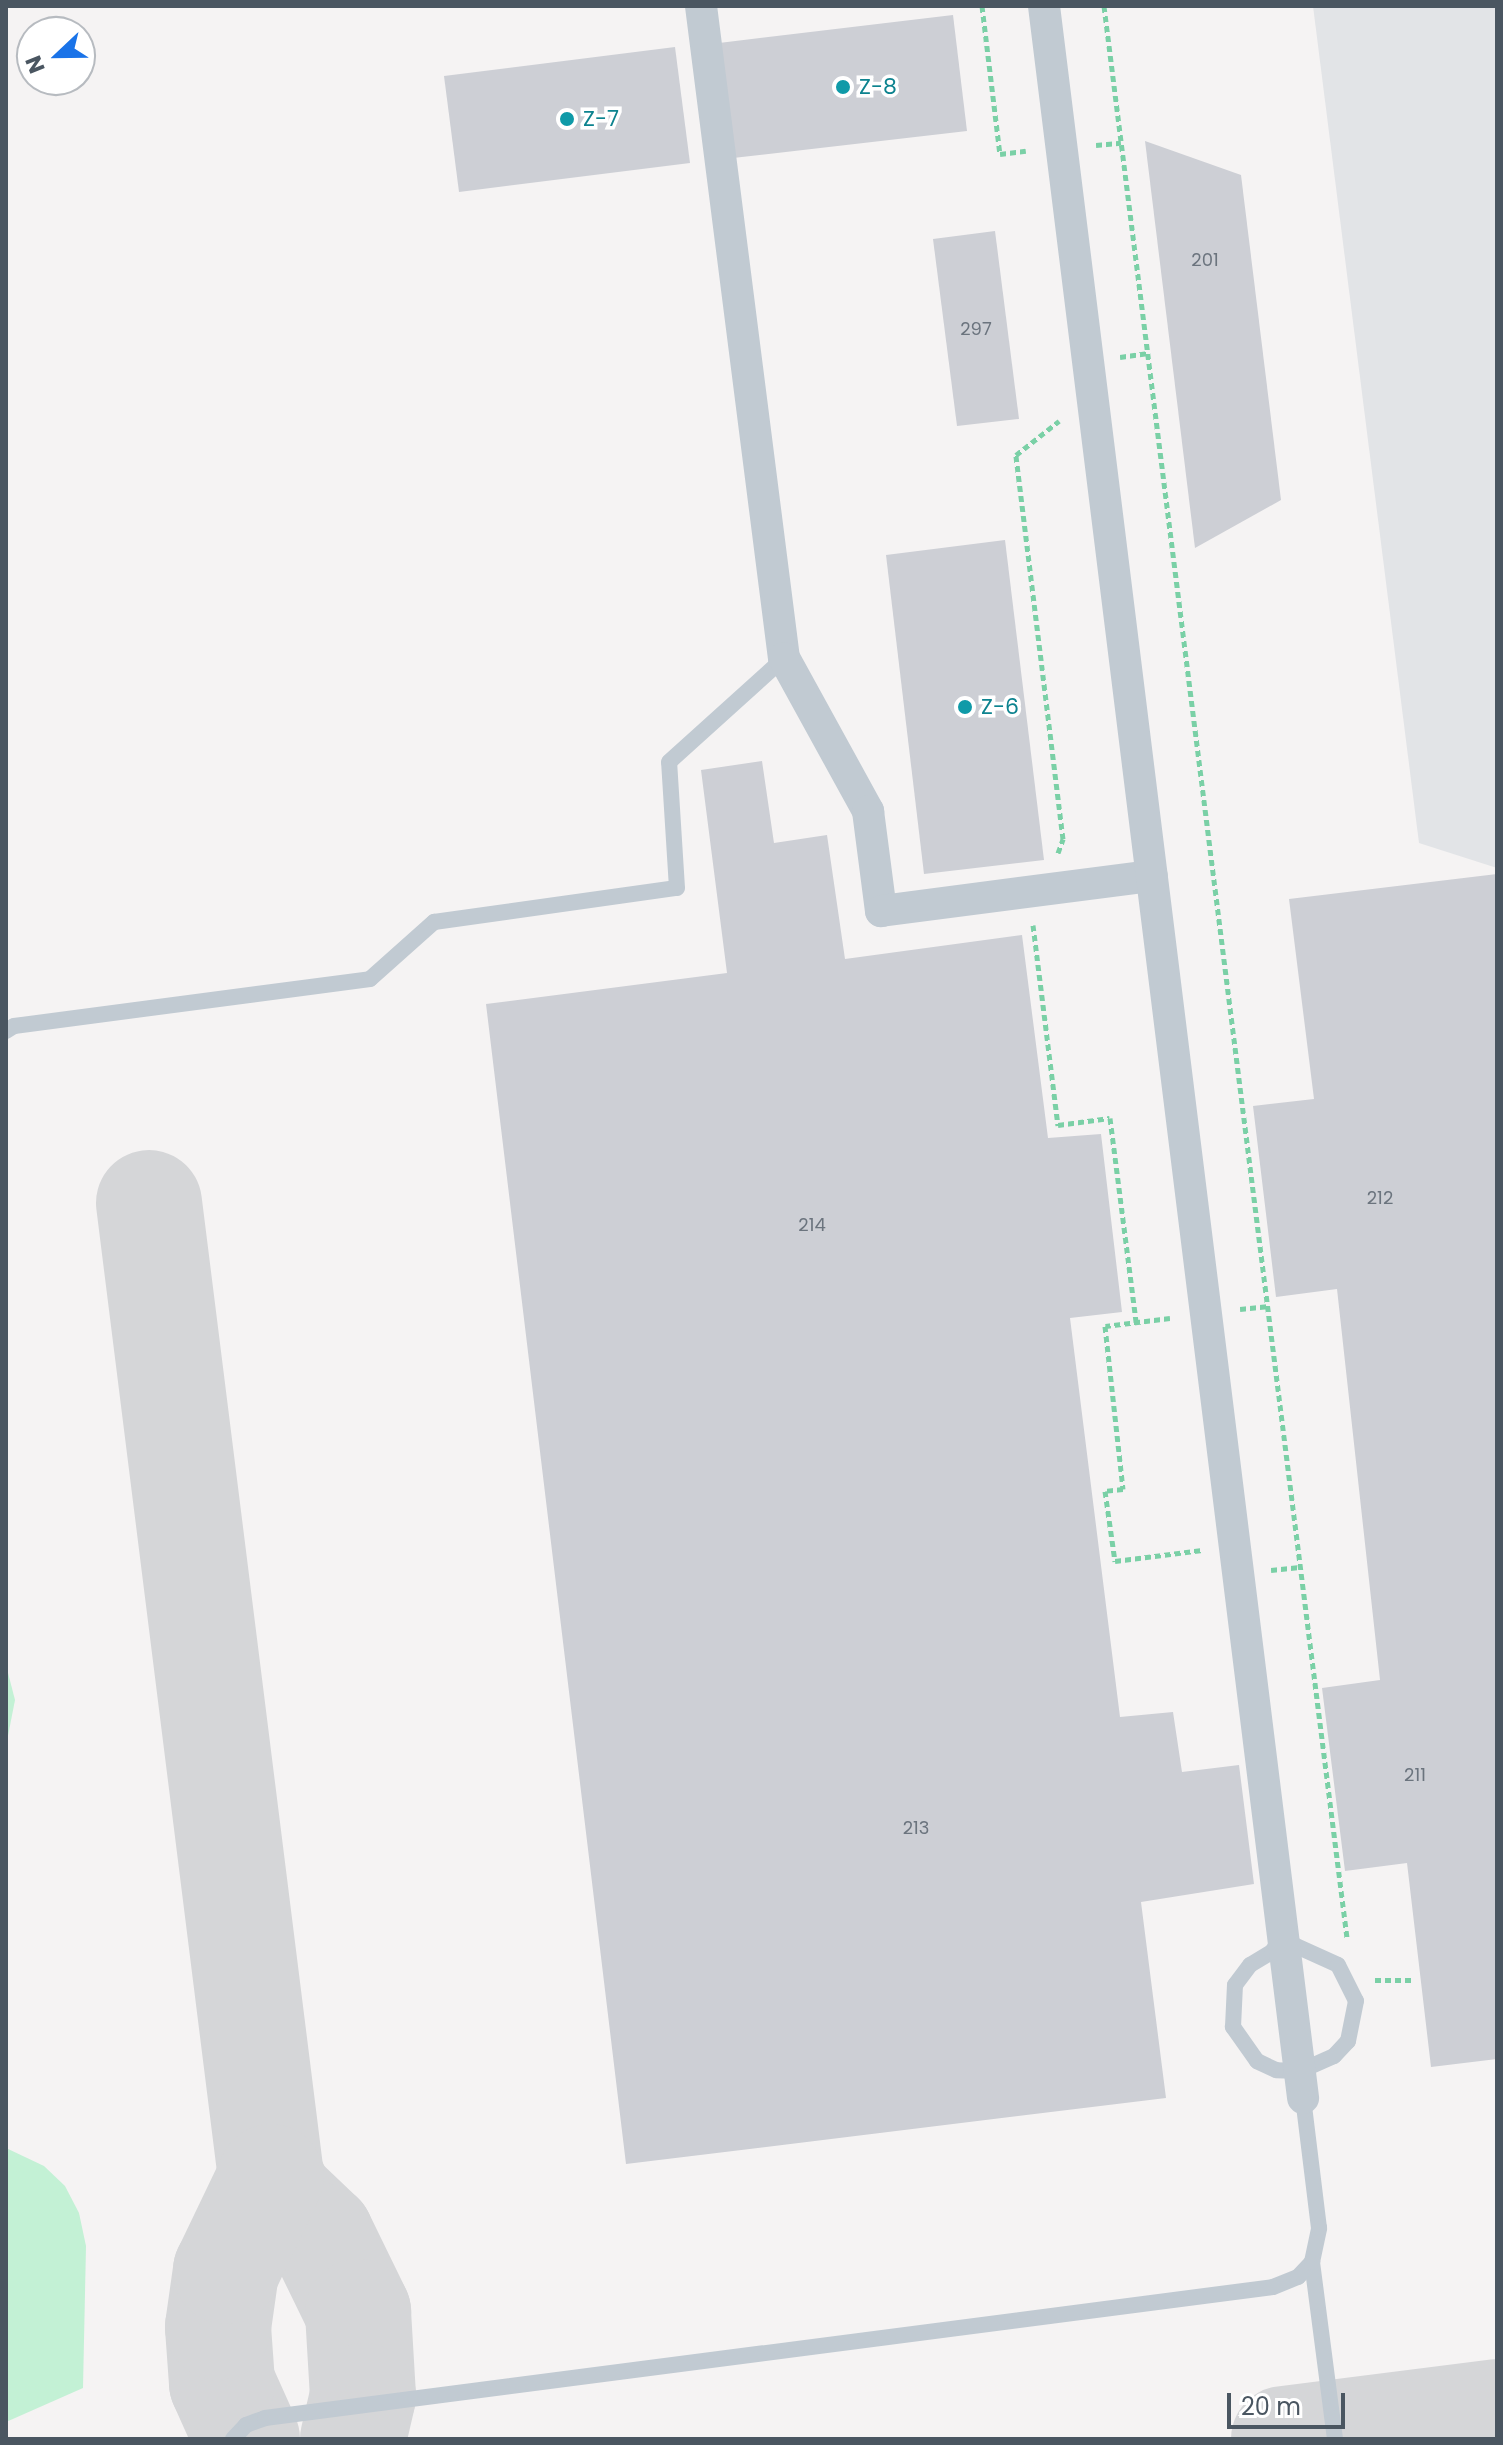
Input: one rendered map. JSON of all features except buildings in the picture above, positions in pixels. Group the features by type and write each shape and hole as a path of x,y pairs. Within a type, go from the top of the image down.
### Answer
{"street":[{"path":"701,6 784,658 868,811 881,911 1152,876"},
{"path":"1044,6 1301,2085"}],"lane":[{"path":"6,1031 14,1026 370,979 434,922 677,888 669,762 784,658"},
{"path":"1284,1933 1294,1945 1338,1965 1356,2001 1348,2041 1301,2085 1257,2061 1242,2046 1231,2017 1235,1985 1250,1965 1272,1952 1284,1933"},
{"path":"1301,2085 1319,2228 1312,2262 1335,2439"},
{"path":"233,2439 246,2425 265,2418 1273,2287 1298,2277 1312,2262"}],"path":[{"path":"1104,6 1348,1943"},
{"path":"1136,1322 1110,1118 1058,1125 1032,917 1063,839 1016,455 1048,434 1113,357 1147,353"},
{"path":"1267,1306 1105,1326 1123,1489 1105,1491 1115,1561 1211,1549 1262,1571 1300,1567"},
{"path":"1369,1980 1414,1980"}],"shaded area":[{"path":"1313,6 1497,6 1497,868 1419,843"}],"green space":[{"path":"6,1665 15,1700 6,1746"},
{"path":"6,2148 44,2166 65,2186 79,2213 86,2246 83,2388 6,2422"}],"taxiway":[{"path":"149,1203 271,2177 281,2198 321,2236 358,2312 363,2396 353,2439"},
{"path":"247,2439 222,2383 218,2327 226,2271 271,2177"},
{"path":"1284,2439 1497,2412"}],"place":[{"name":"Z-8","path":"843,87"},
{"name":"Z-7","path":"567,119"},
{"name":"Z-6","path":"965,707"}]}
